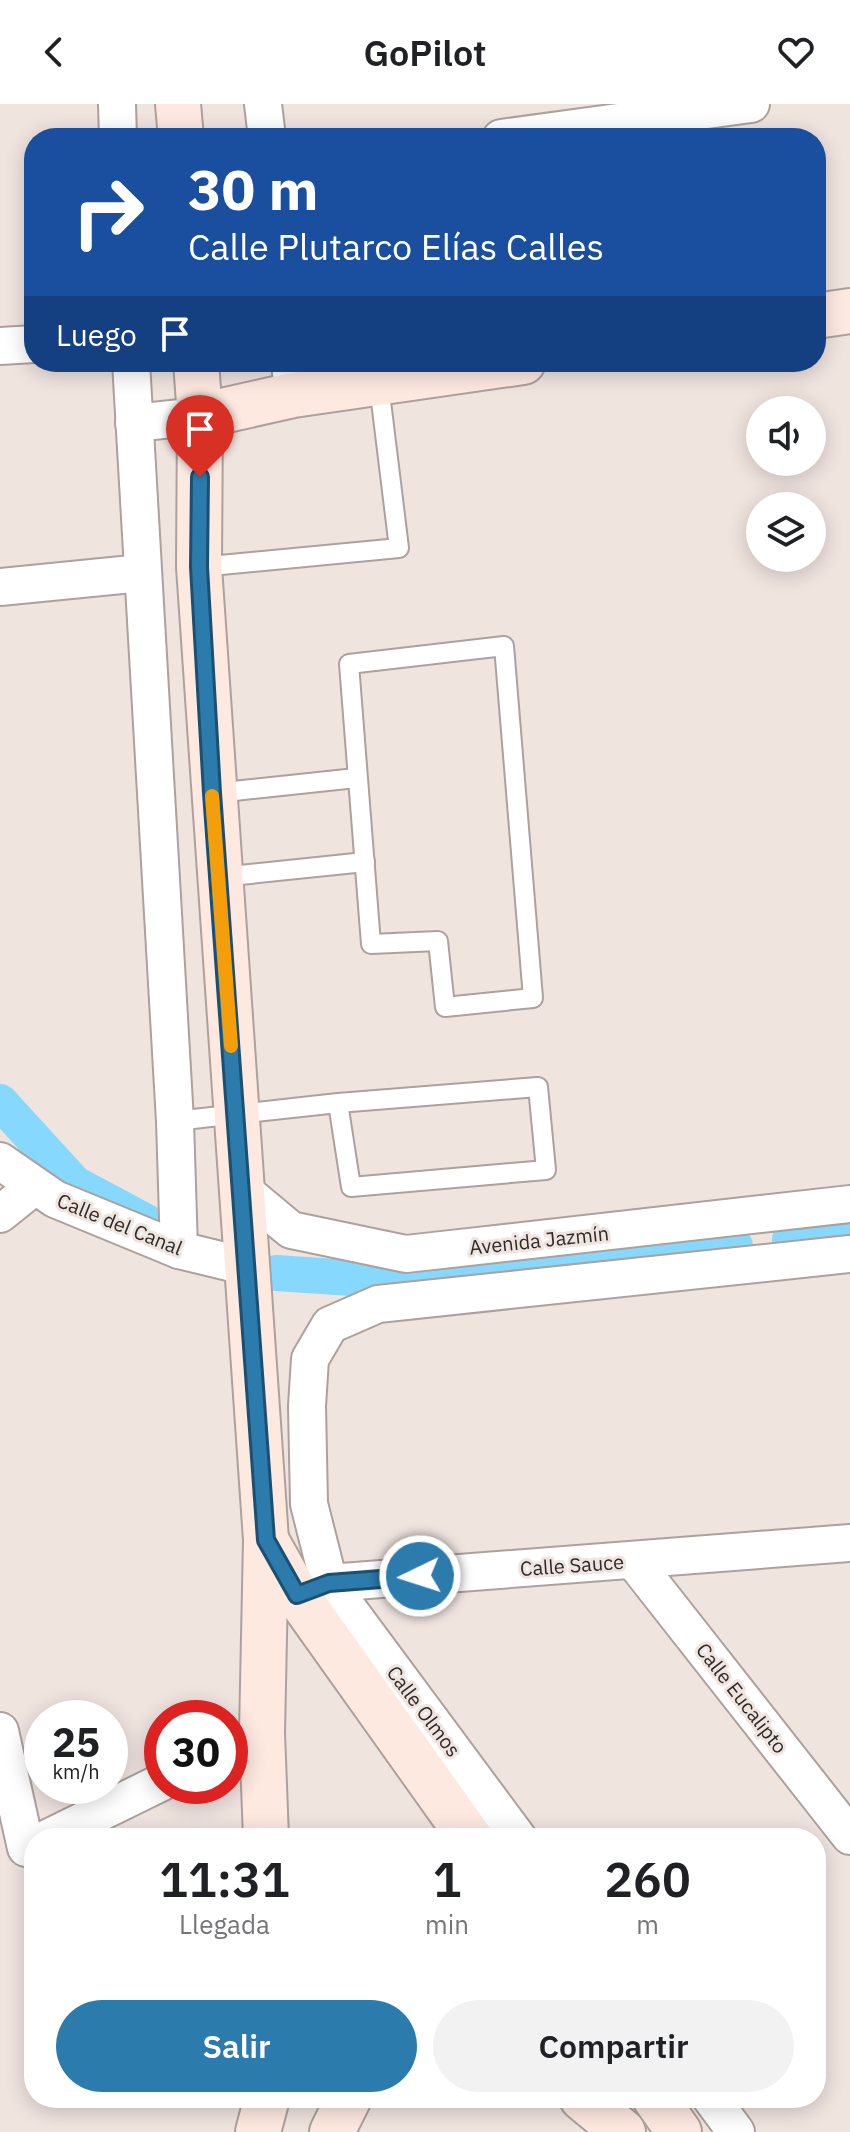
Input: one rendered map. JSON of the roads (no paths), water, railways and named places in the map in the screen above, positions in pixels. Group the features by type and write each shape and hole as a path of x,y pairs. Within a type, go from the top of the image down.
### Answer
{"main road":[{"path":"178,104 180,128"},
{"path":"826,315 850,311"},
{"path":"197,372 200,416 199,567 212,793 249,1267 266,1540 297,1595 248,1735"},
{"path":"200,416 291,378 379,385 460,372"},
{"name":"Calle Olmos","path":"297,1595 463,1828"},
{"path":"248,1751 264,1828"},
{"path":"258,2132 264,2108"},
{"path":"276,2108 278,2132"},
{"path":"332,2132 344,2108"},
{"path":"594,2108 623,2132"},
{"path":"662,2108 679,2132"}],"street":[{"path":"117,104 118,128"},
{"path":"263,104 266,128"},
{"path":"575,128 751,104"},
{"path":"0,346 24,345"},
{"path":"131,372 175,1121 179,1250"},
{"path":"134,423 200,416"},
{"path":"0,587 142,573"},
{"name":"Calle del Canal","path":"0,1161 55,1199 179,1250 249,1267"},
{"path":"0,1214 35,1186"},
{"name":"Avenida Jazmín","path":"243,1190 291,1230 406,1254 850,1204"},
{"path":"761,1215 766,1263"},
{"path":"297,1595 309,1504 307,1406 310,1359 330,1325 378,1304 850,1254"},
{"name":"Calle Sauce","path":"297,1595 633,1560 850,1543"},
{"name":"Calle Eucalipto","path":"633,1560 850,1836"},
{"name":"Calle Olmos","path":"297,1595 509,1828"},
{"path":"0,1731 24,1835"},
{"path":"68,1828 144,1791"},
{"path":"718,2108 736,2132"}],"lane":[{"path":"199,567 399,548 379,385"},
{"path":"504,646 533,998 445,1007 438,941 371,944 365,862 349,664 504,646"},
{"path":"212,793 356,778"},
{"path":"219,877 365,862"},
{"path":"175,1121 338,1103 538,1087 546,1170 351,1187 338,1103"}],"waterway":[{"path":"0,1102 75,1184 148,1223"},
{"path":"790,1240 850,1233"},
{"path":"276,1273 367,1279 735,1246"}]}
